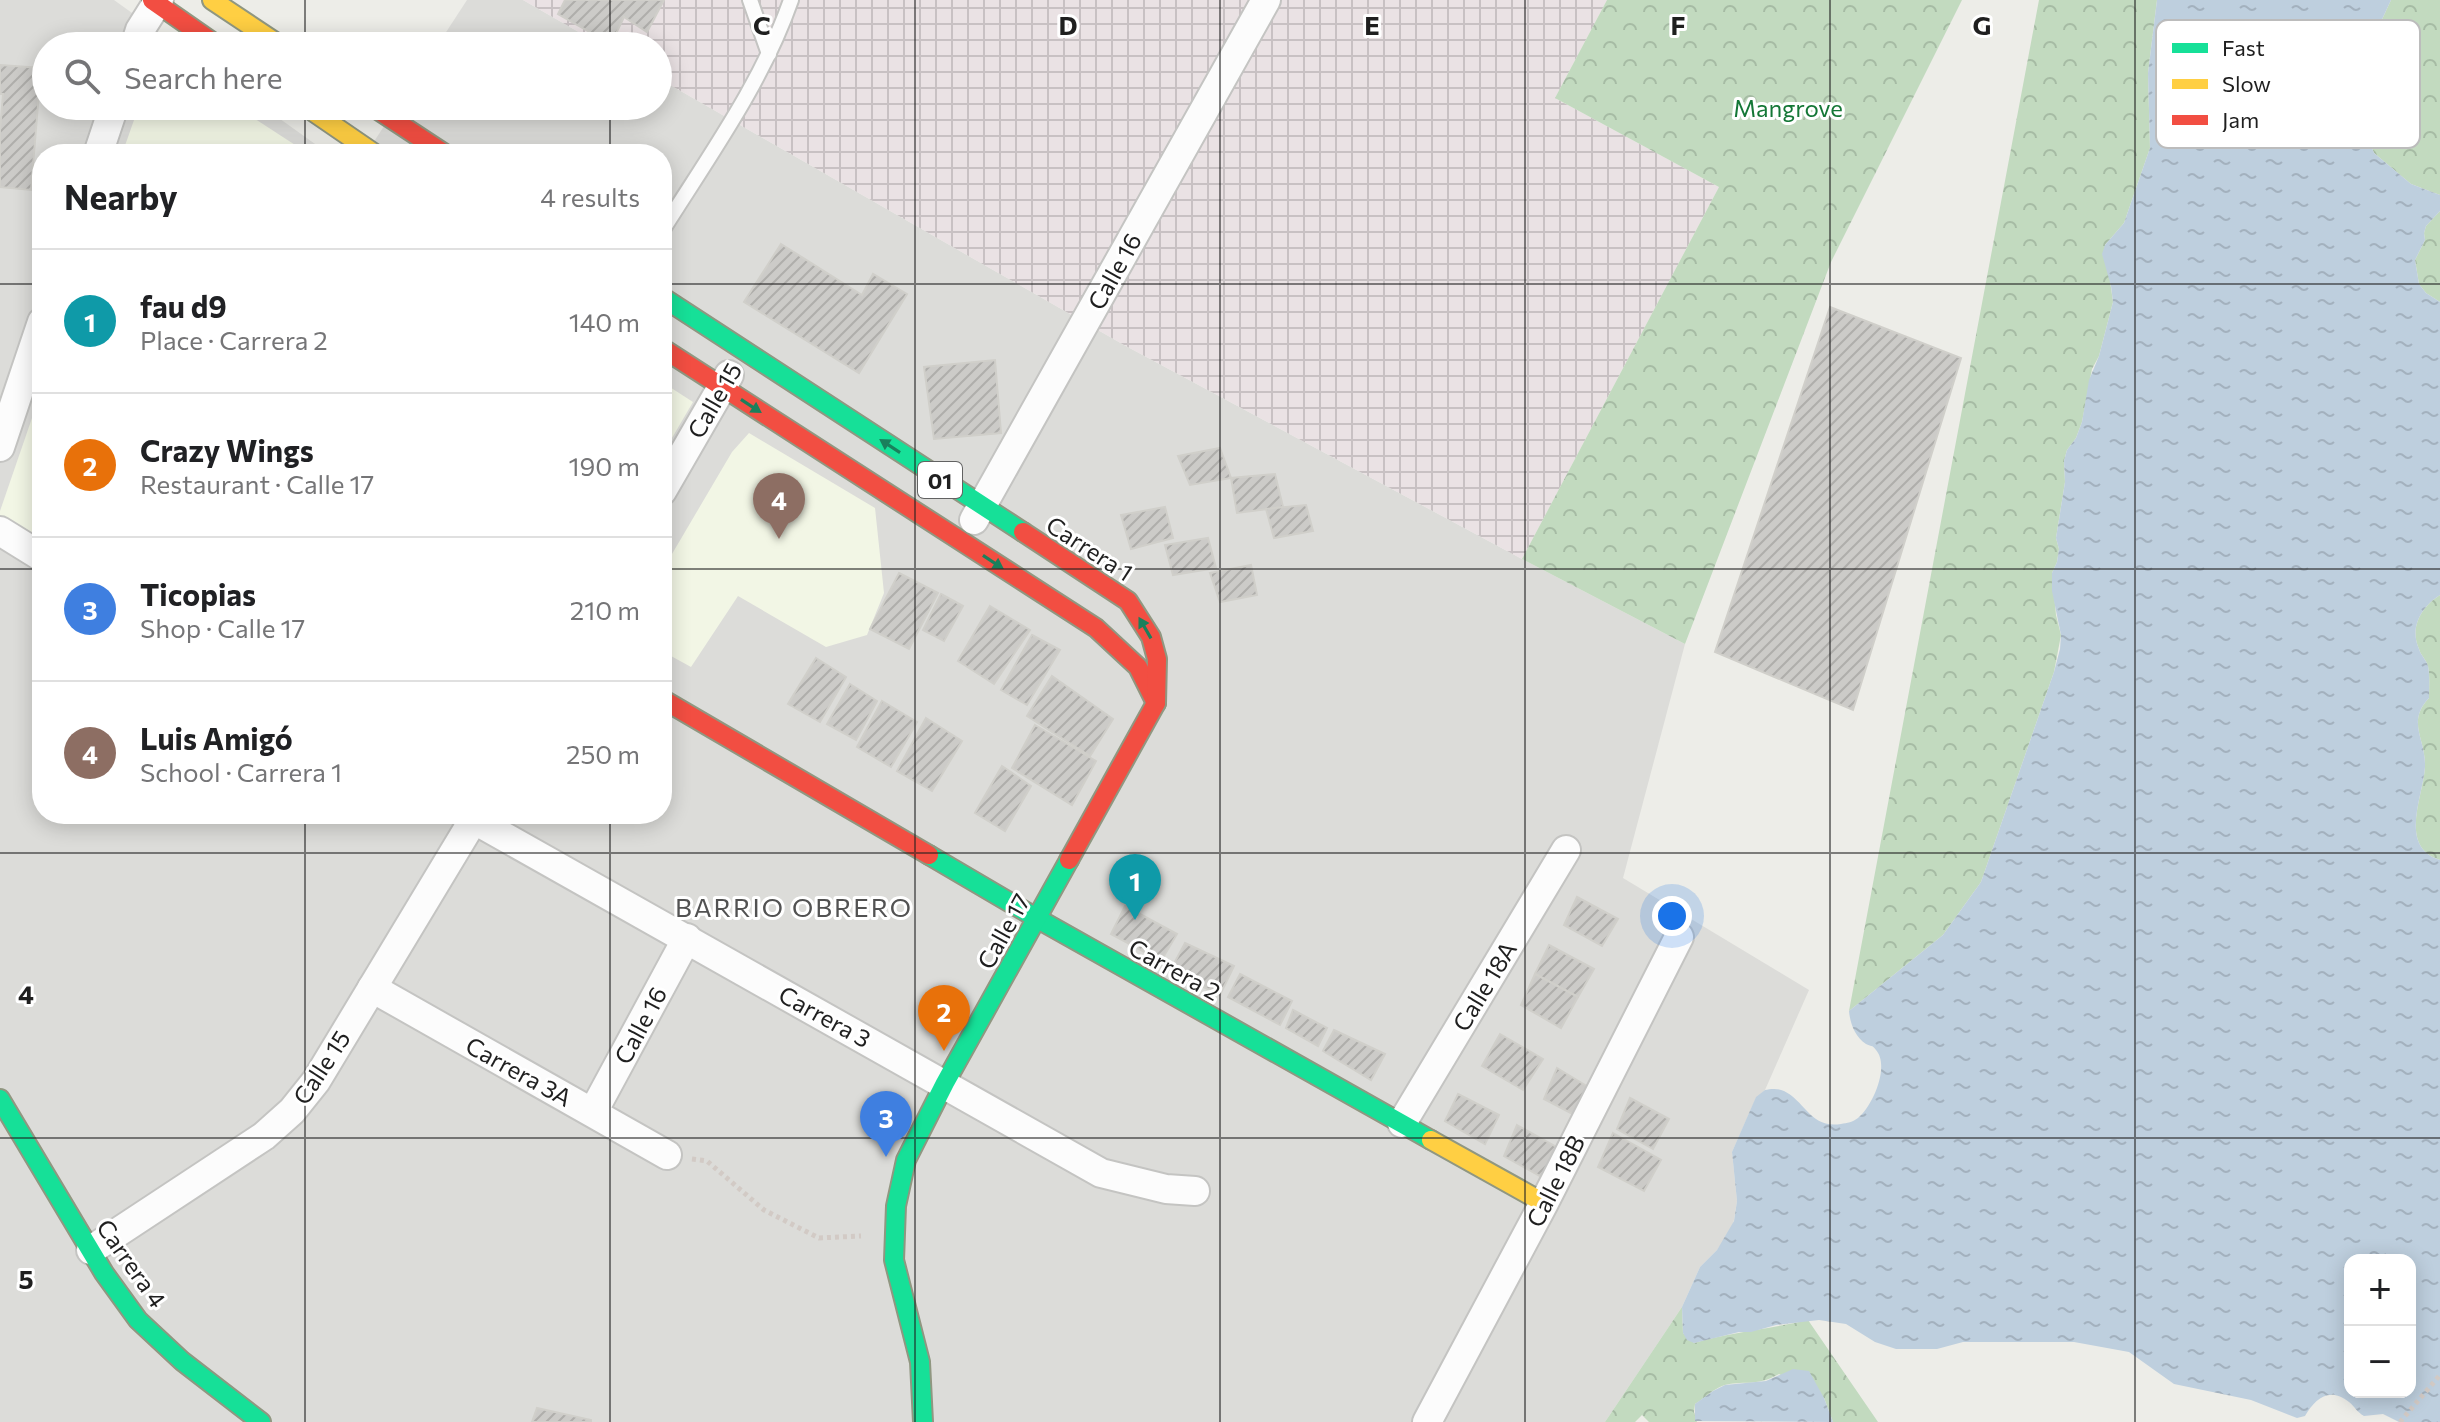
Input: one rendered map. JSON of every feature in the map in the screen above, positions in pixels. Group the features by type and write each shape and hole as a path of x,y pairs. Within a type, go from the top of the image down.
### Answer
{"main road":[{"path":"212,0 260,32"},
{"path":"156,1 199,32"},
{"path":"325,120 360,144"},
{"path":"393,120 430,144"},
{"name":"Carrera 1","path":"672,304 1128,601 1150,633 1159,662 1156,703"},
{"name":"01","path":"672,354 1096,628 1138,667 1156,703"},
{"name":"Calle 17","path":"923,1422 920,1362 894,1260 896,1206 906,1160 945,1083 1156,703"},
{"name":"Carrera 2","path":"672,705 1038,919 1544,1203"},
{"name":"Carrera 4","path":"0,1099 104,1273 138,1320 182,1361 261,1422"}],"street":[{"name":"Calle 16","path":"962,542 1266,0"},
{"path":"139,32 156,1"},
{"path":"101,144 109,120"},
{"name":"Calle 15","path":"672,474 743,350"},
{"path":"0,447 32,352"},
{"path":"0,531 32,551"},
{"name":"Calle 15","path":"91,1250 264,1136 292,1111 316,1081 466,824"},
{"name":"Carrera 3","path":"485,824 1101,1173 1166,1189 1195,1191"},
{"name":"Calle 18A","path":"1402,1123 1566,850"},
{"name":"Calle 18B","path":"1427,1422 1544,1203 1679,937"},
{"name":"Calle 16","path":"593,1112 687,938"},
{"name":"Carrera 3A","path":"372,988 667,1155"}],"lane":[{"path":"750,0 769,54"},
{"path":"672,215 756,81 791,0"}],"path":[{"path":"667,1155 707,1161 764,1210 819,1238 894,1234"},
{"path":"2400,1422 2440,1375"}],"shaded area":[{"path":"0,0 114,0 159,32 32,32 32,120 282,120 315,144 32,144 32,824 672,824 672,144 372,144 388,120 672,120 672,86 1124,345 1685,644 1623,878 1809,990 1765,1090 1756,1098 1732,1152 1737,1201 1731,1230 1700,1267 1682,1307 1605,1422 0,1422"},
{"path":"467,0 523,0 579,32 446,32"},
{"path":"523,0 1607,0 1555,98 1719,187 1522,559 1124,345 672,86 672,32 579,32"},
{"path":"134,120 257,120 294,144 126,144"},
{"path":"672,388 693,402 672,438"},
{"path":"32,418 32,538 0,519 0,511"},
{"path":"749,433 875,508 884,593 867,635 826,647 738,596 691,667 672,657 672,554 732,452"}],"green space":[{"name":"Mangrove","path":"1607,0 1962,0 1831,262 1685,644 1522,559 1719,187 1555,98"},
{"path":"2039,0 2157,0 2148,73 2150,148 2124,223 2105,245 2113,302 2099,356 2092,369 2082,422 2064,461 2065,482 2056,538 2059,549 2052,573 2061,635 2054,672 1981,882 1943,935 1849,1011"},
{"path":"2391,0 2440,0 2440,195 2411,184 2372,148 2420,148 2420,20 2382,20"},
{"path":"2440,211 2440,302 2419,284 2415,260 2425,240 2426,226"},
{"path":"2440,595 2440,860 2427,854 2416,833 2425,767 2418,723 2422,707 2429,698 2429,682 2428,666 2416,641 2416,633 2423,611"},
{"path":"1682,1307 1683,1333 1694,1343 1808,1320 1878,1422 1833,1422 1824,1398 1779,1374 1763,1381 1729,1384 1715,1390 1695,1404 1697,1422 1649,1422 1642,1415 1635,1422 1605,1422"}],"water":[{"path":"2157,0 2391,0 2382,20 2156,20 2156,148 2372,148 2411,184 2440,195 2440,211 2426,226 2425,240 2415,260 2419,284 2440,302 2440,595 2423,611 2416,633 2416,641 2428,666 2429,698 2422,707 2418,723 2425,767 2416,833 2427,854 2440,860 2440,1422 2399,1422 2383,1414 2364,1416 2349,1402 2335,1395 2318,1400 2305,1416 2297,1418 2251,1400 2174,1384 2129,1352 2074,1342 1963,1342 1937,1349 1896,1349 1875,1342 1846,1324 1819,1320 1776,1325 1694,1343 1687,1340 1683,1333 1682,1307 1700,1267 1717,1250 1734,1221 1737,1201 1732,1152 1756,1097 1765,1090 1779,1089 1791,1095 1822,1122 1841,1124 1858,1118 1869,1105 1878,1086 1881,1066 1875,1048 1856,1034 1849,1011 1943,935 1981,882 2060,649 2061,635 2052,591 2052,573 2059,549 2056,538 2065,482 2064,461 2082,422 2089,380 2099,356 2113,302 2102,254 2105,245 2124,223 2150,148 2148,73"},
{"path":"1793,1369 1809,1371 1833,1422 1695,1421 1695,1404 1713,1391 1725,1385 1766,1381"}],"building":[{"path":"565,0 664,0 647,32 624,17 617,32 590,32 558,14"},
{"path":"0,65 32,67 32,120 37,120 35,144 32,144 31,190 0,187 3,94 0,94"},
{"path":"781,244 862,295 873,274 907,294 859,373 744,302"},
{"path":"1830,307 1961,358 1853,710 1715,652"},
{"path":"995,360 1001,433 934,439 924,367"},
{"path":"1220,448 1231,478 1190,485 1178,456"},
{"path":"1275,474 1283,507 1237,513 1231,478"},
{"path":"1306,505 1313,531 1274,538 1266,509"},
{"path":"1165,507 1173,538 1131,549 1121,515"},
{"path":"1208,538 1216,568 1173,575 1165,545"},
{"path":"1251,565 1257,595 1220,602 1210,573"},
{"path":"899,573 938,593 909,649 870,629"},
{"path":"941,594 963,606 944,641 923,630"},
{"path":"990,606 1030,630 994,684 958,661"},
{"path":"1032,635 1060,650 1027,705 1001,690"},
{"path":"816,658 846,677 820,722 788,704"},
{"path":"1052,676 1113,719 1090,756 1027,716"},
{"path":"850,684 877,701 856,740 827,724"},
{"path":"882,701 917,722 891,767 857,747"},
{"path":"926,718 962,741 932,791 897,771"},
{"path":"1035,725 1096,761 1072,805 1012,768"},
{"path":"1002,766 1031,786 1005,831 975,813"},
{"path":"1577,897 1618,919 1602,946 1564,925"},
{"path":"1125,906 1177,934 1161,961 1111,934"},
{"path":"1185,943 1234,966 1220,995 1170,971"},
{"path":"1549,945 1594,969 1578,997 1535,974"},
{"path":"1240,974 1292,1001 1280,1025 1228,997"},
{"path":"1535,974 1578,997 1561,1028 1521,1005"},
{"path":"1293,1010 1327,1028 1318,1046 1286,1028"},
{"path":"1334,1030 1385,1054 1371,1080 1323,1051"},
{"path":"1500,1034 1543,1059 1523,1090 1482,1066"},
{"path":"1557,1068 1595,1091 1580,1118 1544,1099"},
{"path":"1458,1094 1499,1115 1485,1144 1445,1121"},
{"path":"1630,1098 1669,1119 1653,1149 1617,1129"},
{"path":"1517,1125 1560,1149 1547,1180 1504,1156"},
{"path":"1613,1133 1661,1160 1644,1191 1598,1167"},
{"path":"537,1408 591,1420 591,1422 532,1422"}],"traffic: fast":[{"path":"672,304 1023,532"},
{"path":"929,855 1431,1140"},
{"path":"923,1422 920,1362 894,1260 896,1206 906,1160 945,1083 1069,860"},
{"path":"0,1099 104,1273 138,1320 182,1361 261,1422"}],"traffic: slow":[{"path":"212,0 260,32"},
{"path":"325,120 360,144"},
{"path":"1431,1140 1544,1203"}],"traffic: jam":[{"path":"152,0 198,32"},
{"path":"393,120 430,144"},
{"path":"672,354 1096,628 1138,667 1156,703"},
{"path":"1023,532 1128,601 1151,637 1157,659 1156,703 1069,860"},
{"path":"672,705 929,855"}],"place":[{"name":"Luis Amigó","path":"779,539"},
{"name":"fau d9","path":"1135,920"},
{"name":"Crazy Wings","path":"944,1051"},
{"name":"Ticopias","path":"886,1157"}],"district":[{"name":"BARRIO OBRERO","path":"794,906"}]}
